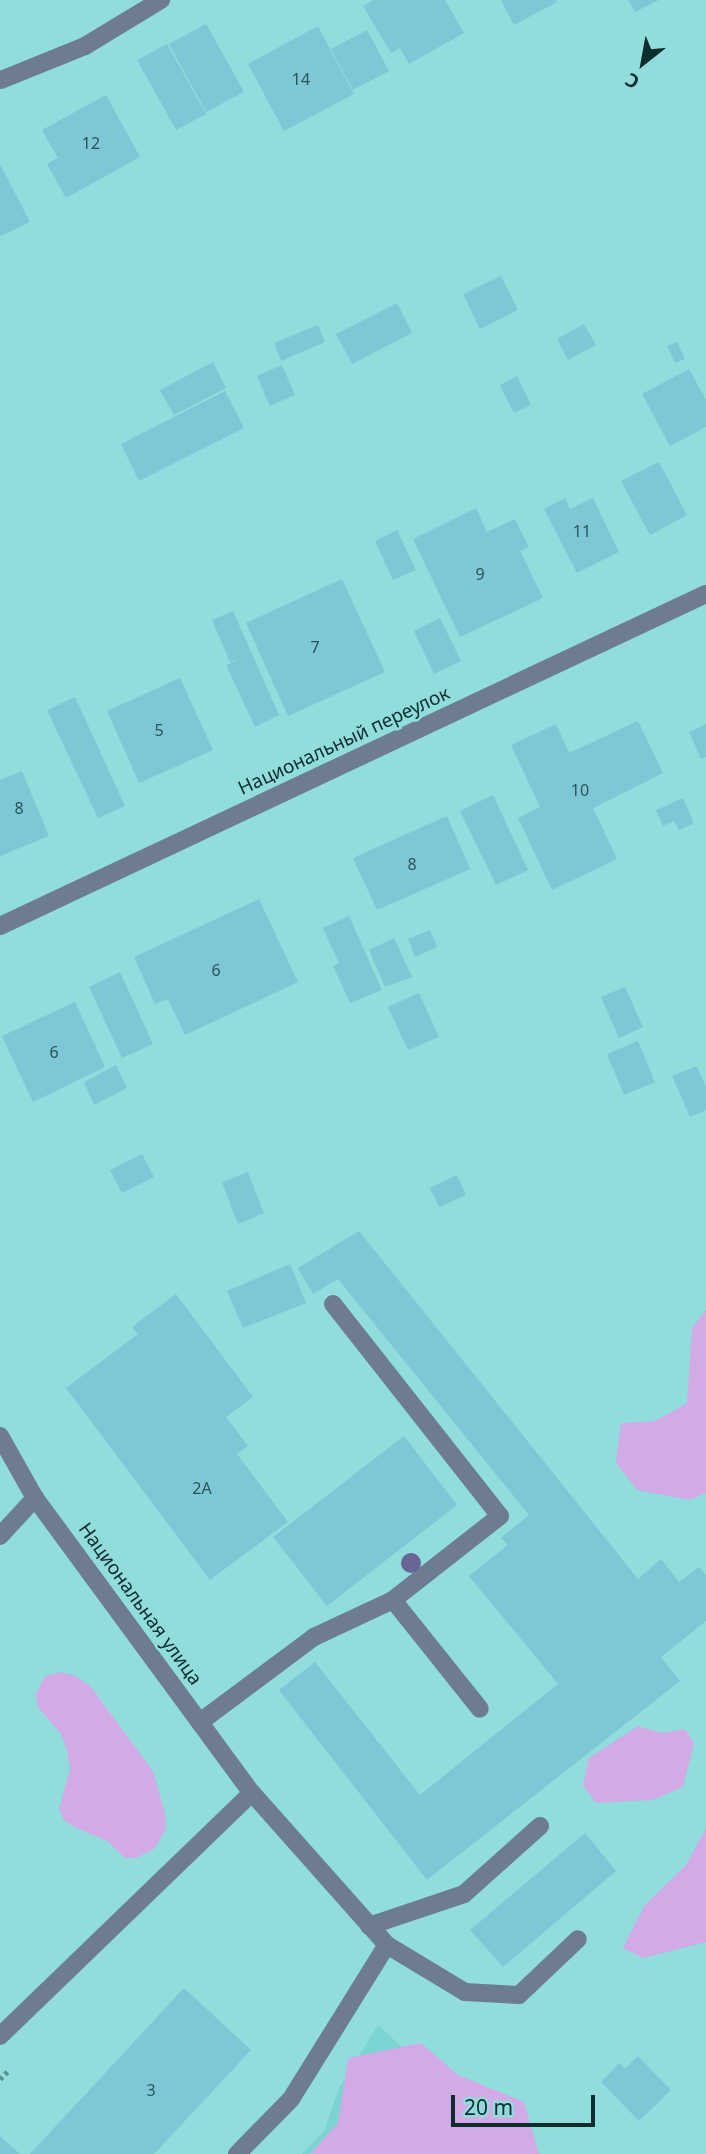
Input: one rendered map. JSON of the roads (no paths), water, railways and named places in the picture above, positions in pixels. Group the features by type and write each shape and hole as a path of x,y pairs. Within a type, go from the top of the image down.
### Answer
{"street":[{"path":"0,79 85,46 161,0"},
{"name":"Национальный переулок","path":"0,926 706,594"},
{"path":"200,1722 314,1637 393,1600 500,1516 333,1304"},
{"name":"Национальная улица","path":"0,1436 35,1498 252,1793 387,1945 465,1992 519,1995 578,1939"},
{"path":"0,1536 35,1498"},
{"path":"393,1600 480,1709"},
{"path":"0,2036 252,1793"},
{"path":"369,1926 464,1894 540,1826"},
{"path":"237,2154 291,2099 387,1945"}]}
